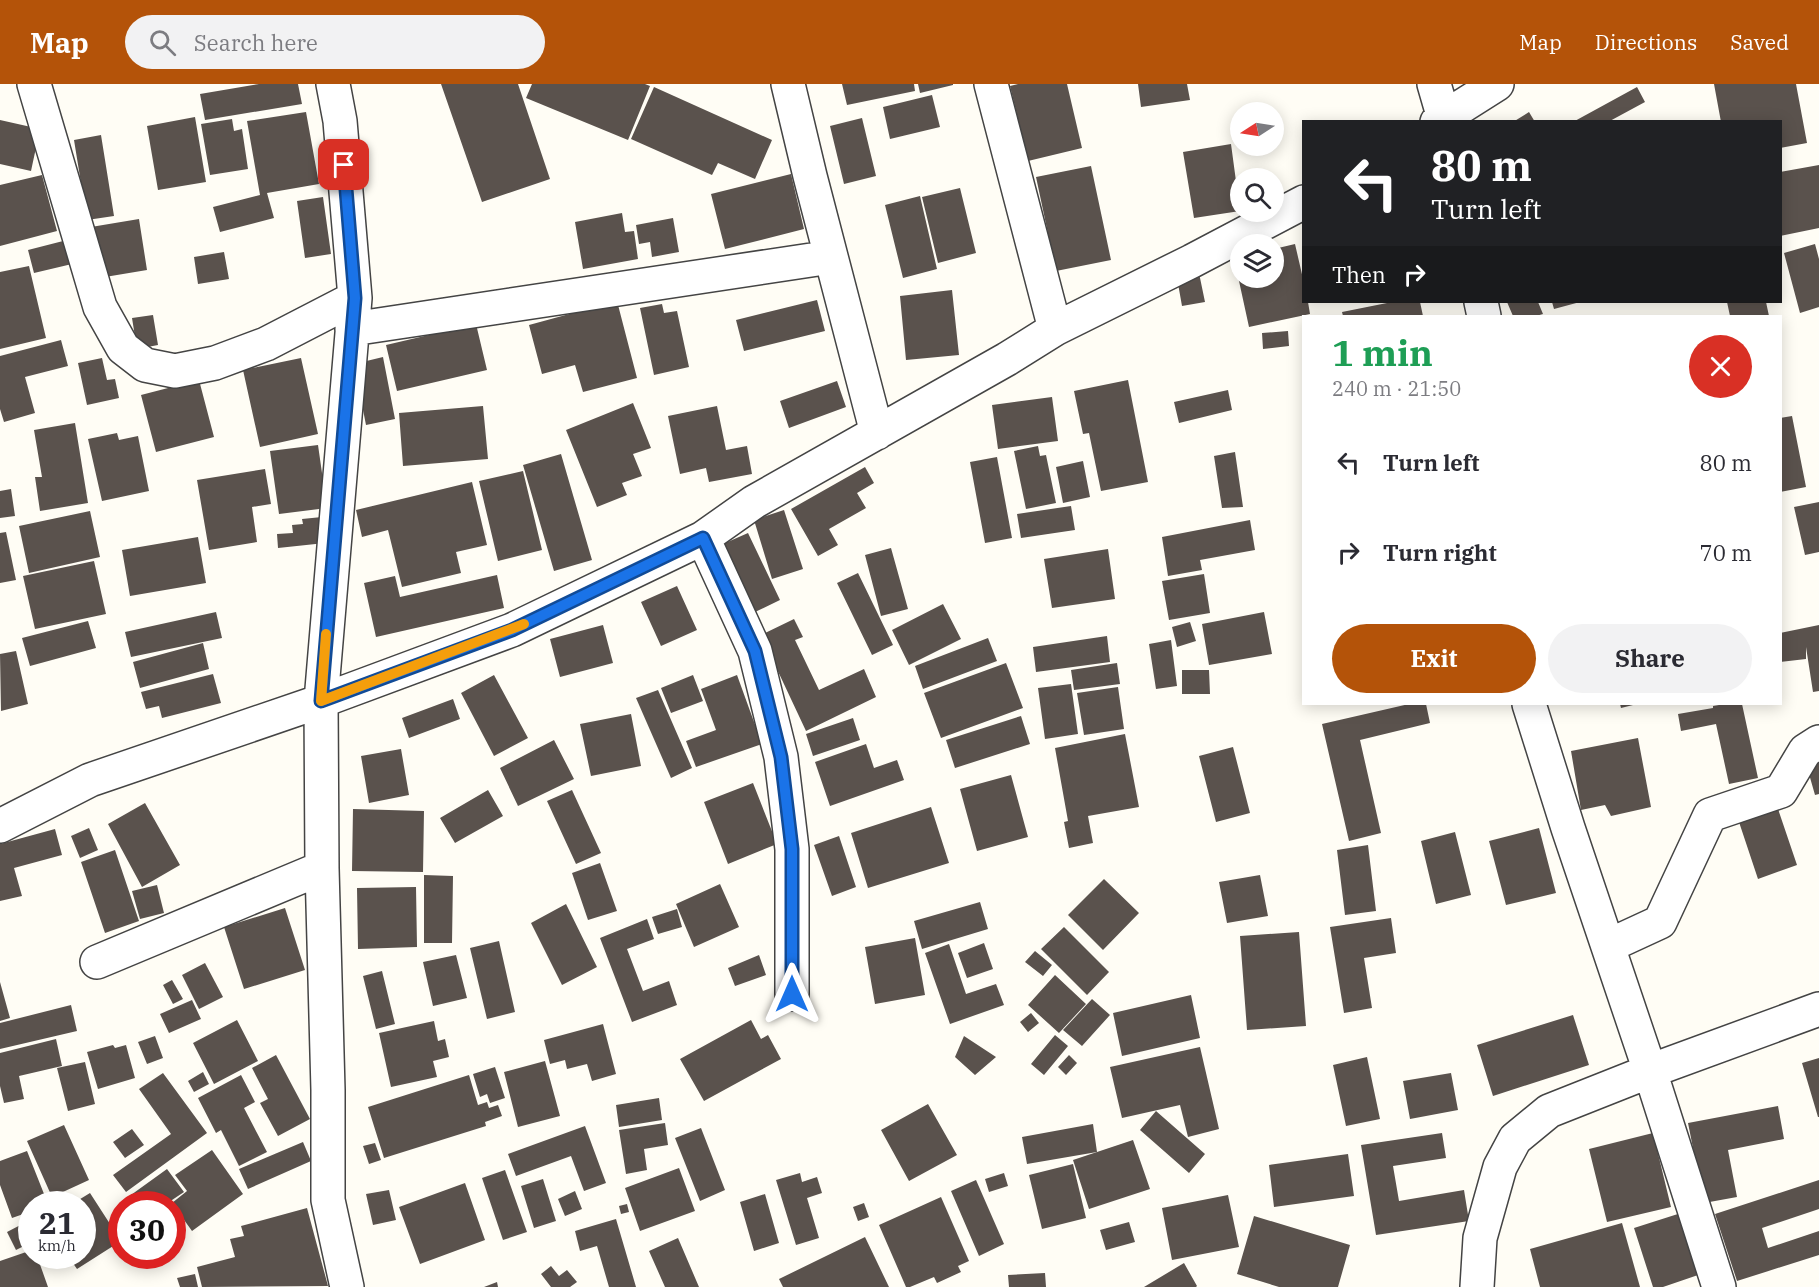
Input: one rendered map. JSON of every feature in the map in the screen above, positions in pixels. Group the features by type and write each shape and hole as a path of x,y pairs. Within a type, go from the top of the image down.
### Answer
{"street":[{"path":"34,84 100,307 123,348 145,365 175,371 215,363 354,314 831,257"},
{"path":"333,84 340,121 354,314 321,701 322,868 328,1090 328,1200 347,1287"},
{"path":"788,84 876,433"},
{"path":"991,84 1055,329"},
{"path":"1434,84 1442,120 1497,84"},
{"path":"0,826 90,780 321,701 512,630 703,538 754,502 1007,359 1055,329 1302,203"},
{"path":"703,538 755,651 781,757 792,849 792,994"},
{"path":"1529,705 1719,1287"},
{"path":"1608,946 1660,922 1710,815 1781,791 1805,751 1819,742"},
{"path":"97,962 322,868"},
{"path":"1477,1287 1480,1238 1500,1167 1515,1139 1549,1111 1819,1009"}],"building":[{"path":"259,84 298,84 302,104 205,120 200,94"},
{"path":"441,84 518,84 550,179 482,202"},
{"path":"532,84 645,84 650,86 628,140 526,98"},
{"path":"842,84 914,84 915,91 847,105"},
{"path":"918,84 953,84 953,85 920,93"},
{"path":"1067,84 1082,148 1028,161 1010,86"},
{"path":"1138,84 1187,84 1190,100 1141,107"},
{"path":"1714,84 1796,84 1807,143 1782,148 1782,120 1721,120"},
{"path":"654,87 772,140 755,179 718,163 712,175 631,139"},
{"path":"1637,87 1645,102 1612,120 1577,120"},
{"path":"932,95 940,127 890,139 883,107"},
{"path":"306,112 319,184 267,193 274,218 220,232 213,207 260,195 247,121"},
{"path":"1529,112 1534,120 1516,120"},
{"path":"195,117 206,182 158,190 147,126"},
{"path":"862,118 876,176 844,184 830,126"},
{"path":"232,119 234,131 242,129 248,169 210,175 201,124"},
{"path":"0,120 40,129 31,171 0,164"},
{"path":"101,135 114,216 87,220 74,140"},
{"path":"1230,144 1230,156 1233,156 1234,168 1230,168 1230,213 1194,218 1183,152"},
{"path":"1819,165 1819,228 1782,236 1782,172"},
{"path":"1091,166 1111,260 1056,271 1036,177"},
{"path":"791,174 804,229 725,249 711,194"},
{"path":"42,175 57,231 0,246 0,185"},
{"path":"960,188 976,253 938,263 922,197"},
{"path":"920,196 937,269 903,278 885,205"},
{"path":"323,197 331,254 305,258 297,201"},
{"path":"622,213 625,232 634,231 638,259 583,269 575,222"},
{"path":"673,218 679,252 652,257 650,242 639,244 636,225"},
{"path":"139,219 147,270 99,278 91,227"},
{"path":"67,240 72,264 34,273 28,250"},
{"path":"1295,244 1302,274 1302,303 1308,303 1310,314 1249,327 1241,288 1284,288 1284,247"},
{"path":"1815,244 1819,259 1819,307 1800,313 1784,253"},
{"path":"224,252 229,279 198,284 194,257"},
{"path":"29,266 46,338 0,349 0,272"},
{"path":"1199,273 1205,302 1182,306 1177,278"},
{"path":"952,290 959,355 906,360 900,296"},
{"path":"817,300 825,331 744,351 736,320"},
{"path":"617,301 637,378 583,392 575,365 542,374 529,325"},
{"path":"1387,303 1420,303 1423,315 1343,315 1342,312"},
{"path":"1507,303 1538,303 1543,314 1540,315 1513,315"},
{"path":"1552,303 1576,303 1554,309"},
{"path":"1727,303 1766,303 1769,315 1730,315"},
{"path":"662,304 664,313 677,311 689,367 654,375 640,308"},
{"path":"153,315 158,345 137,349 132,318"},
{"path":"476,324 487,370 397,391 386,345"},
{"path":"1288,331 1289,346 1263,349 1262,333"},
{"path":"61,340 68,366 25,377 35,413 4,422 0,409 0,356"},
{"path":"383,357 395,419 366,425 354,364"},
{"path":"102,358 107,380 115,379 119,398 87,405 78,363"},
{"path":"301,358 318,434 260,447 243,370"},
{"path":"199,380 214,437 156,452 141,395"},
{"path":"1128,380 1148,482 1101,491 1089,433 1083,434 1074,391"},
{"path":"837,381 846,407 789,428 780,401"},
{"path":"1228,390 1232,410 1179,423 1174,402"},
{"path":"1052,397 1058,441 998,449 992,405"},
{"path":"633,403 651,448 633,454 642,476 622,483 627,495 597,507 566,430"},
{"path":"483,406 488,459 403,466 399,413"},
{"path":"717,406 726,450 747,446 752,474 709,482 706,468 680,474 668,416"},
{"path":"1792,416 1806,487 1782,492 1782,418"},
{"path":"75,423 88,503 40,511 35,477 42,477 34,430"},
{"path":"117,433 119,440 138,436 149,491 102,501 88,439"},
{"path":"318,445 327,508 279,514 270,451"},
{"path":"1038,446 1040,456 1046,455 1056,503 1026,509 1014,451"},
{"path":"1235,452 1243,507 1222,508 1214,456"},
{"path":"561,454 592,560 554,571 523,465"},
{"path":"997,457 1012,538 985,543 970,462"},
{"path":"1083,461 1090,497 1063,503 1056,467"},
{"path":"865,467 874,483 857,493 866,508 829,529 838,545 818,556 791,509"},
{"path":"265,469 271,504 252,507 257,542 209,550 197,480"},
{"path":"523,471 542,550 498,561 479,481"},
{"path":"472,482 487,545 456,552 461,573 402,587 388,530 362,537 356,510"},
{"path":"11,489 15,516 0,518 0,491"},
{"path":"1819,502 1819,552 1805,555 1794,507"},
{"path":"1071,506 1075,530 1021,538 1017,514"},
{"path":"784,510 803,569 772,579 754,520"},
{"path":"90,511 100,557 29,573 19,526"},
{"path":"322,517 325,543 278,548 277,534 293,533 292,525 303,524 302,519"},
{"path":"1250,520 1255,550 1200,560 1202,570 1168,576 1162,537"},
{"path":"6,532 16,580 0,583 0,533"},
{"path":"748,533 780,600 755,612 723,544"},
{"path":"198,537 206,583 130,596 122,550"},
{"path":"891,548 908,609 881,616 865,555"},
{"path":"1108,549 1115,599 1052,608 1044,559"},
{"path":"94,561 106,614 35,629 23,576"},
{"path":"858,573 893,645 872,655 837,583"},
{"path":"1204,574 1210,613 1169,620 1162,581"},
{"path":"497,575 504,608 376,637 364,583 395,576 400,597"},
{"path":"677,586 697,630 661,646 641,602"},
{"path":"943,604 961,639 909,665 892,630"},
{"path":"216,612 222,638 131,657 125,632"},
{"path":"1264,612 1272,654 1209,665 1202,624"},
{"path":"794,619 803,637 795,640 819,690 864,669 876,697 806,731 761,635"},
{"path":"88,621 96,648 30,666 22,638"},
{"path":"1190,622 1196,641 1177,647 1172,627"},
{"path":"603,625 613,663 560,677 550,639"},
{"path":"1819,625 1819,691 1813,692 1806,647 1806,659 1782,662 1782,633"},
{"path":"1107,636 1110,662 1036,672 1033,647"},
{"path":"988,638 997,661 923,689 915,666"},
{"path":"1171,640 1177,686 1156,689 1149,644"},
{"path":"203,643 209,669 140,688 133,662"},
{"path":"16,651 28,704 1,711 0,654"},
{"path":"1006,663 1023,708 941,738 924,693"},
{"path":"1117,663 1120,684 1074,690 1071,670"},
{"path":"1182,670 1209,670 1210,694 1182,694"},
{"path":"213,674 221,703 162,718 159,706 146,709 141,692"},
{"path":"494,675 528,738 494,756 461,693"},
{"path":"693,675 703,701 671,713 661,688"},
{"path":"737,675 762,744 696,767 686,741 716,730 701,689"},
{"path":"1071,684 1078,734 1045,739 1038,688"},
{"path":"1118,687 1124,729 1084,735 1077,693"},
{"path":"658,690 692,768 671,778 636,698"},
{"path":"453,699 460,719 409,738 402,718"},
{"path":"1405,705 1426,705 1430,723 1360,740 1381,833 1349,841 1322,724"},
{"path":"1742,705 1758,778 1729,784 1716,724 1681,731 1678,714 1713,708 1713,706"},
{"path":"631,714 641,766 591,776 580,724"},
{"path":"1021,716 1030,744 955,768 946,740"},
{"path":"853,718 860,740 813,756 806,734"},
{"path":"1125,734 1139,807 1088,816 1093,843 1069,848 1064,822 1068,821 1055,748"},
{"path":"1638,738 1651,807 1611,816 1605,805 1581,810 1571,751"},
{"path":"554,740 574,779 518,806 500,768"},
{"path":"866,744 874,768 897,760 904,780 830,806 815,762"},
{"path":"1233,747 1250,813 1216,822 1199,756"},
{"path":"401,749 409,795 369,803 361,756"},
{"path":"1819,763 1819,794 1815,795 1807,767"},
{"path":"1011,775 1028,837 977,851 960,789"},
{"path":"753,783 777,844 728,864 704,802"},
{"path":"488,790 503,816 455,843 440,818"},
{"path":"572,790 601,853 576,864 547,801"},
{"path":"145,803 180,865 142,887 108,824"},
{"path":"1776,803 1797,865 1758,879 1737,816"},
{"path":"931,807 949,863 868,888 851,833"},
{"path":"353,809 424,811 423,872 352,871"},
{"path":"89,828 98,850 80,858 71,836"},
{"path":"1539,828 1556,893 1506,905 1489,841"},
{"path":"55,829 62,855 14,868 22,896 0,901 0,844"},
{"path":"1455,832 1471,895 1436,904 1421,841"},
{"path":"839,836 856,887 832,896 814,845"},
{"path":"1368,845 1376,911 1345,915 1337,850"},
{"path":"115,850 139,921 105,933 81,862"},
{"path":"600,863 617,911 588,920 572,873"},
{"path":"424,875 453,876 452,943 424,943"},
{"path":"1260,875 1268,916 1227,923 1219,882"},
{"path":"1104,879 1139,913 1103,950 1068,915"},
{"path":"720,884 739,927 694,947 676,904"},
{"path":"157,885 164,913 140,919 132,891"},
{"path":"416,887 417,947 358,949 357,888"},
{"path":"980,902 988,929 922,949 914,921"},
{"path":"566,904 597,967 562,985 531,923"},
{"path":"285,908 305,970 244,989 224,927"},
{"path":"677,909 682,927 658,934 652,917"},
{"path":"1391,918 1396,953 1364,958 1372,1008 1344,1013 1330,927"},
{"path":"647,919 654,939 627,949 643,991 669,981 677,1005 632,1022 600,938"},
{"path":"1064,927 1109,972 1087,995 1041,949"},
{"path":"1299,932 1306,1026 1247,1030 1240,936"},
{"path":"915,938 925,995 875,1004 865,947"},
{"path":"499,941 515,1012 487,1019 470,948"},
{"path":"984,943 993,969 967,978 958,953"},
{"path":"949,944 966,994 996,984 1004,1005 950,1024 925,953"},
{"path":"1035,951 1052,965 1043,976 1025,962"},
{"path":"456,955 467,998 433,1006 423,962"},
{"path":"759,955 766,975 735,986 728,968"},
{"path":"205,963 223,997 199,1009 182,975"},
{"path":"382,971 395,1024 376,1029 363,976"},
{"path":"1055,975 1086,1004 1059,1033 1028,1005"},
{"path":"172,980 183,999 173,1004 163,985"},
{"path":"0,982 10,1018 0,1021"},
{"path":"1191,995 1200,1038 1122,1056 1113,1013"},
{"path":"1092,999 1110,1015 1082,1046 1063,1030"},
{"path":"192,1000 201,1019 169,1033 160,1014"},
{"path":"71,1005 77,1031 0,1049 0,1023"},
{"path":"1031,1013 1039,1023 1028,1032 1020,1022"},
{"path":"1573,1015 1589,1065 1493,1096 1477,1045"},
{"path":"237,1020 258,1061 214,1084 193,1043"},
{"path":"751,1020 761,1039 768,1035 781,1059 704,1101 680,1059"},
{"path":"434,1021 438,1041 445,1039 449,1057 433,1061 437,1077 391,1087 379,1033"},
{"path":"603,1024 616,1074 592,1081 587,1064 567,1069 565,1060 550,1064 544,1040"},
{"path":"1055,1035 1068,1046 1044,1075 1031,1064"},
{"path":"155,1036 163,1058 147,1064 138,1042"},
{"path":"964,1036 996,1057 975,1075 955,1057"},
{"path":"56,1039 62,1066 19,1076 24,1099 4,1103 0,1086 0,1053"},
{"path":"113,1045 115,1048 126,1045 135,1078 98,1089 87,1052"},
{"path":"1200,1047 1219,1129 1188,1137 1180,1105 1122,1118 1110,1067"},
{"path":"276,1055 310,1119 278,1136 260,1103 268,1099 252,1068"},
{"path":"1069,1055 1077,1063 1066,1075 1058,1067"},
{"path":"1367,1057 1380,1119 1346,1126 1333,1065"},
{"path":"1819,1058 1819,1117 1818,1117 1802,1063"},
{"path":"545,1061 560,1116 518,1127 504,1072"},
{"path":"85,1062 95,1104 68,1111 57,1068"},
{"path":"495,1067 505,1098 490,1103 487,1094 480,1097 473,1074"},
{"path":"203,1072 209,1084 194,1092 188,1081"},
{"path":"163,1073 207,1133 125,1191 113,1175 171,1134 139,1089"},
{"path":"1451,1073 1458,1110 1410,1119 1403,1081"},
{"path":"241,1075 255,1102 244,1108 267,1152 239,1166 221,1130 216,1133 198,1098"},
{"path":"469,1075 478,1105 487,1102 489,1108 498,1105 502,1116 485,1122 486,1126 384,1158 368,1107"},
{"path":"659,1098 662,1120 619,1127 616,1105"},
{"path":"928,1104 957,1155 909,1181 881,1130"},
{"path":"1778,1106 1784,1139 1728,1150 1737,1197 1704,1203 1688,1123"},
{"path":"1156,1111 1205,1154 1189,1173 1140,1130"},
{"path":"665,1123 668,1145 644,1149 647,1170 626,1174 619,1130"},
{"path":"1093,1124 1097,1152 1027,1164 1022,1137"},
{"path":"64,1125 89,1180 65,1191 49,1191 27,1141"},
{"path":"585,1126 606,1183 584,1191 571,1156 516,1176 508,1154"},
{"path":"701,1128 725,1190 700,1201 675,1138"},
{"path":"132,1129 144,1145 125,1158 113,1142"},
{"path":"1442,1133 1446,1158 1393,1166 1399,1201 1464,1190 1469,1221 1376,1235 1361,1145"},
{"path":"1653,1133 1671,1207 1607,1222 1589,1149"},
{"path":"1133,1140 1150,1189 1089,1209 1073,1160"},
{"path":"303,1142 311,1161 248,1189 239,1169"},
{"path":"375,1143 381,1160 369,1164 363,1146"},
{"path":"212,1150 243,1194 192,1231 186,1223 187,1191 175,1175"},
{"path":"27,1151 43,1191 18,1191 18,1216 12,1218 0,1185 0,1161"},
{"path":"1348,1154 1354,1196 1274,1207 1269,1165"},
{"path":"1073,1164 1086,1218 1042,1229 1029,1175"},
{"path":"679,1168 695,1211 640,1231 625,1188"},
{"path":"167,1169 183,1191 136,1191"},
{"path":"505,1170 527,1232 503,1240 482,1178"},
{"path":"800,1173 802,1182 817,1177 822,1193 807,1198 819,1238 796,1245 776,1180"},
{"path":"1004,1173 1008,1186 989,1192 985,1179"},
{"path":"543,1179 556,1221 534,1228 521,1186"},
{"path":"976,1180 1004,1244 979,1256 951,1191"},
{"path":"1819,1180 1819,1209 1762,1228 1768,1248 1819,1231 1819,1255 1737,1281 1715,1214"},
{"path":"465,1183 485,1240 420,1264 399,1207"},
{"path":"389,1190 396,1220 373,1225 366,1194"},
{"path":"575,1191 582,1209 565,1216 558,1199"},
{"path":"765,1194 779,1243 754,1251 740,1202"},
{"path":"1228,1195 1239,1247 1172,1260 1162,1208"},
{"path":"941,1197 969,1261 958,1266 961,1272 937,1283 934,1277 906,1287 879,1225"},
{"path":"96,1202 108,1221 108,1249 96,1257"},
{"path":"864,1203 869,1217 858,1221 853,1207"},
{"path":"627,1204 629,1212 621,1214 619,1206"},
{"path":"307,1208 328,1286 202,1287 197,1267 235,1257 230,1239 244,1236 241,1226"},
{"path":"1681,1213 1701,1274 1663,1287 1653,1287 1634,1228"},
{"path":"1254,1216 1350,1245 1338,1287 1279,1287 1237,1274"},
{"path":"616,1219 636,1287 609,1287 597,1246 580,1251 575,1231"},
{"path":"1129,1222 1135,1242 1106,1250 1100,1230"},
{"path":"1622,1223 1640,1287 1540,1287 1530,1249"},
{"path":"18,1226 18,1249 16,1250 7,1232"},
{"path":"865,1237 889,1287 783,1287 779,1279"},
{"path":"678,1238 699,1287 665,1287 649,1251"},
{"path":"18,1255 18,1269 42,1269 48,1287 0,1287 0,1261"},
{"path":"1184,1263 1196,1287 1144,1287"},
{"path":"551,1266 559,1276 567,1270 577,1282 570,1287 551,1287 541,1274"},
{"path":"1045,1273 1046,1287 1009,1287 1008,1275"},
{"path":"195,1274 198,1287 180,1287 177,1278"},
{"path":"497,1282 498,1287 484,1287"}],"slow traffic":[{"path":"326,634 321,701 524,624"}],"route":[{"path":"344,165 355,298 321,701 512,630 703,538 755,651 781,757 792,849 792,994"}]}
